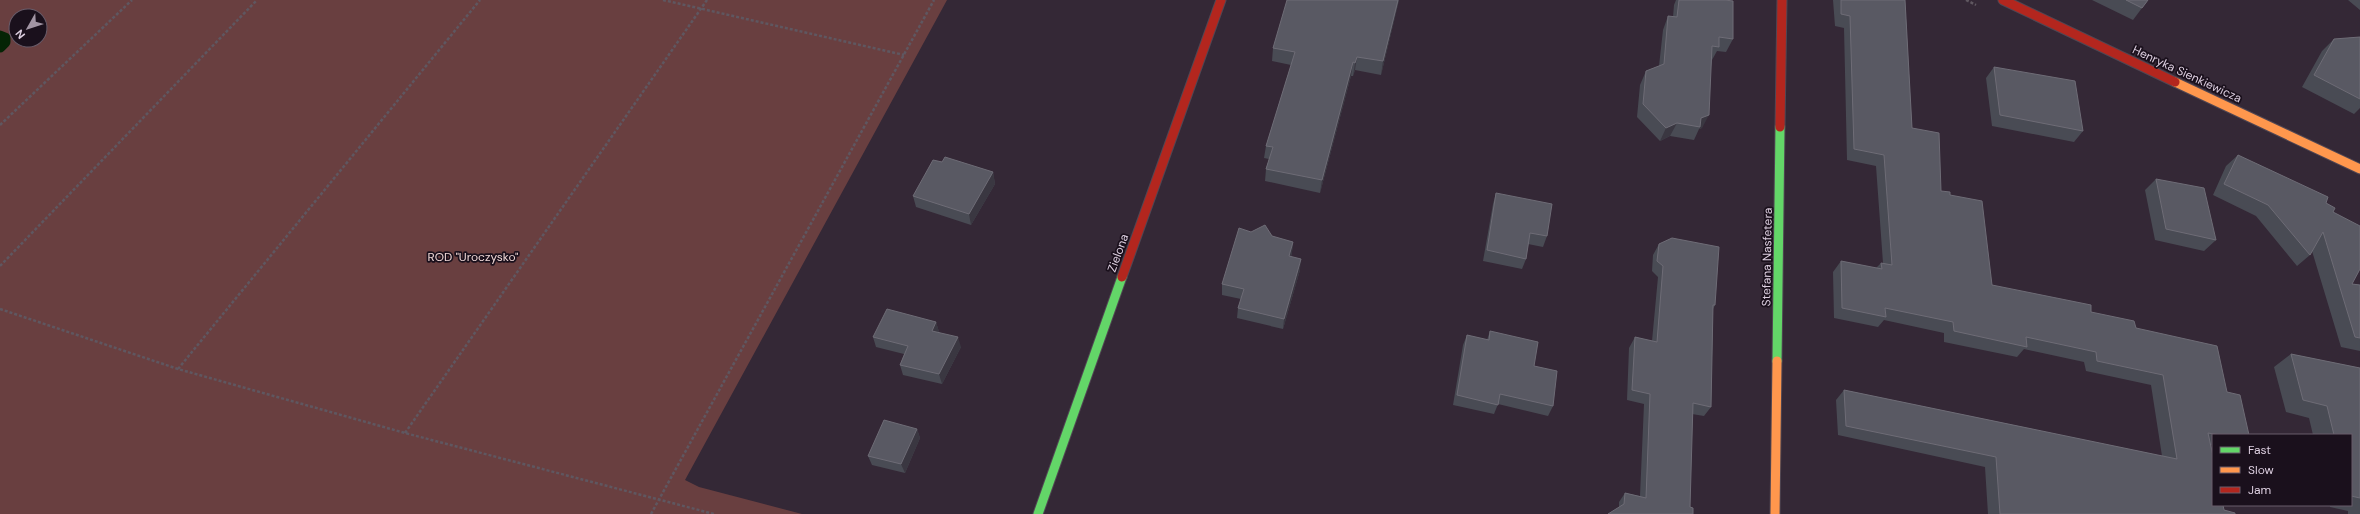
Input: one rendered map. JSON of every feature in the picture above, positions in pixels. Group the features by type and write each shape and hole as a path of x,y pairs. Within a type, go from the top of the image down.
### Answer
{"street":[{"name":"Zielona","path":"1038,514 1221,0"},
{"name":"Stefana Nasfetera","path":"1775,514 1782,0"},
{"name":"Henryka Sienkiewicza","path":"2003,0 2360,169"}],"path":[{"path":"0,125 132,0"},
{"path":"0,266 257,0"},
{"path":"178,369 480,0"},
{"path":"663,0 904,55"},
{"path":"405,433 707,0"},
{"path":"651,514 934,0"},
{"path":"0,309 178,369 405,433 714,514"}],"green space":[{"name":"ROD \"Uroczysko\"","path":"0,0 947,0 685,480 699,487 802,514 0,514"}],"building":[{"path":"1287,0 1398,0 1383,61 1357,57 1355,63 1353,62 1322,180 1266,169 1273,147 1266,146 1295,52 1273,48"},
{"path":"1679,0 1733,1 1733,39 1719,37 1719,47 1712,46 1709,115 1701,118 1700,127 1677,123 1666,128 1643,104 1646,71 1664,64 1668,16 1677,17"},
{"path":"1841,0 1905,0 1912,128 1939,133 1941,191 1950,192 1950,195 1982,201 1992,285 2091,305 2091,312 2134,321 2136,328 2217,346 2227,392 2240,395 2249,434 2208,433 2212,451 2212,506 2223,506 2224,510 2235,514 2000,514 1996,457 1846,426 1844,390 2177,459 2163,375 2097,361 2096,352 2026,337 2027,347 1954,331 1953,322 1885,308 1886,317 1842,308 1841,261 1882,269 1881,263 1892,265 1884,155 1854,149 1850,16 1841,14"},
{"path":"2126,0 2148,0 2142,8"},
{"path":"2360,37 2360,99 2314,75 2334,39"},
{"path":"1994,67 2075,81 2083,131 2000,115"},
{"path":"2238,155 2328,197 2326,203 2335,208 2333,212 2360,226 2360,269 2352,284 2360,285 2360,338 2355,337 2323,232 2310,255 2268,205 2224,184"},
{"path":"945,157 993,172 969,214 913,196 933,160 942,162"},
{"path":"2156,179 2204,188 2216,240 2166,229"},
{"path":"1496,193 1552,204 1547,236 1530,233 1526,259 1487,250"},
{"path":"1265,225 1272,236 1293,242 1289,256 1301,259 1284,319 1238,308 1244,289 1222,284 1239,228 1251,232"},
{"path":"1672,238 1719,247 1715,305 1713,305 1711,407 1693,403 1690,507 1693,508 1693,514 1608,514 1624,504 1625,493 1646,498 1650,394 1632,390 1635,337 1657,342 1663,266 1657,261 1659,244"},
{"path":"887,309 936,322 932,331 958,337 939,374 900,365 908,346 873,337"},
{"path":"1490,331 1538,342 1534,366 1557,371 1553,406 1500,394 1498,405 1457,395 1467,335 1489,340"},
{"path":"2291,354 2360,368 2360,498 2352,496 2352,434 2334,434 2327,406 2303,400"},
{"path":"884,420 917,429 901,464 868,456"}],"waterway":[{"path":"0,36 5,38 5,42 0,47"}],"traffic: fast":[{"path":"1777,361 1780,127"},
{"path":"1038,514 1122,277"}],"traffic: slow":[{"path":"2175,82 2360,169"},
{"path":"1775,514 1777,361"}],"traffic: jam":[{"path":"1122,277 1221,0"},
{"path":"1780,127 1782,0"},
{"path":"2003,0 2175,82"}]}
